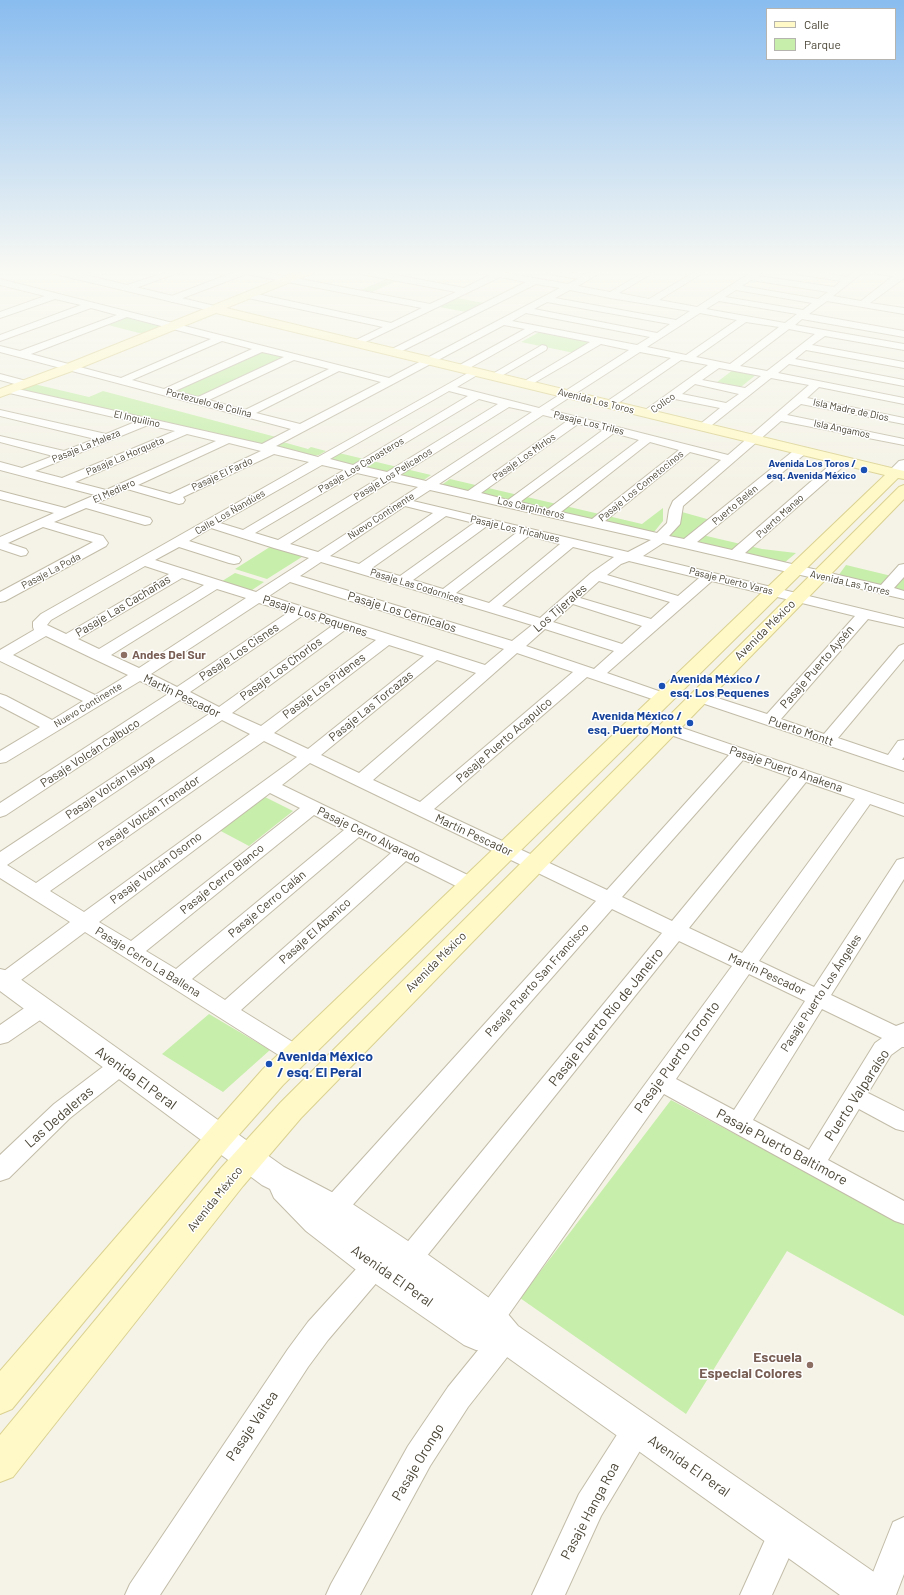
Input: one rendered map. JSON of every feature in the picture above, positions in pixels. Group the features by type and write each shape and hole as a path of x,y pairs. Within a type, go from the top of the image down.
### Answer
{"main road":[{"path":"5,392 125,345"},
{"name":"Avenida Los Toros","path":"367,345 842,460 901,484"},
{"name":"Avenida México","path":"0,1397 251,1101 296,1055 796,570 901,484"},
{"name":"Avenida México","path":"0,1464 260,1167 329,1069 819,575 901,484"}],"street":[{"path":"22,354 44,345"},
{"path":"122,381 204,345"},
{"path":"251,345 390,381"},
{"path":"394,352 407,345"},
{"name":"Pasaje El Fardo","path":"126,485 175,499 269,448 302,428 457,345"},
{"path":"462,368 503,345"},
{"path":"527,384 592,345"},
{"path":"621,345 769,375 902,399"},
{"name":"Nuevo Continente","path":"2,754 52,727 139,675 402,502 644,345"},
{"path":"610,404 703,345"},
{"path":"732,367 762,345"},
{"path":"890,345 904,348"},
{"path":"703,427 804,347 904,365"},
{"path":"165,392 262,348"},
{"path":"494,376 542,348"},
{"name":"Portezuelo de Colina","path":"0,349 302,428"},
{"path":"199,401 294,356"},
{"path":"787,361 904,383"},
{"name":"Colico","path":"647,413 717,364"},
{"path":"247,413 338,368"},
{"name":"Calle Los Ñandúes","path":"45,630 40,627 40,622 42,620 475,372"},
{"path":"0,377 26,384"},
{"path":"693,381 747,392"},
{"name":"Los Tijerales","path":"361,781 596,576 611,564 648,548 660,538 674,524 675,510 678,504 817,384"},
{"name":"Pasaje Los Triles","path":"448,388 730,459"},
{"name":"El Inquilino","path":"5,392 148,421 269,448"},
{"name":"Pasaje Los Canasteros","path":"245,534 478,395"},
{"path":"673,395 728,407"},
{"name":"Isla Madre de Dios","path":"799,400 904,421"},
{"name":"Pasaje Los Pelícanos","path":"279,545 507,403"},
{"path":"0,413 107,438"},
{"name":"Isla Angamos","path":"779,416 904,442"},
{"name":"Pasaje Los Mirlos","path":"470,495 577,420"},
{"name":"Pasaje La Maleza","path":"23,472 148,421"},
{"path":"510,504 612,429"},
{"name":"Pasaje La Horqueta","path":"64,482 187,430"},
{"path":"551,513 648,438"},
{"path":"0,439 65,455"},
{"name":"El Mediero","path":"0,542 229,439"},
{"name":"Los Carpinteros","path":"269,448 796,570"},
{"name":"Pasaje Los Cometocinos","path":"595,523 688,448"},
{"name":"Puerto Belén","path":"687,544 801,451"},
{"name":"Puerto Manao","path":"735,555 842,460"},
{"path":"0,466 107,494"},
{"path":"0,495 66,512"},
{"name":"Pasaje Los Tricahues","path":"402,502 628,556"},
{"path":"85,504 145,521"},
{"path":"361,569 444,512"},
{"path":"402,581 485,522"},
{"name":"Pasaje La Poda","path":"0,598 101,542 98,539 42,523"},
{"name":"Pasaje Las Codornices","path":"210,524 542,623 624,650"},
{"path":"0,527 20,533"},
{"path":"445,594 526,532"},
{"path":"178,542 234,560"},
{"path":"491,608 570,543"},
{"path":"0,545 21,552"},
{"name":"Pasaje Puerto Varas","path":"628,556 904,623"},
{"name":"Pasaje Los Pequenes","path":"144,561 486,671"},
{"path":"884,591 904,568"},
{"name":"Avenida Las Torres","path":"796,570 904,595"},
{"name":"Pasaje Las Cachañas","path":"66,640 180,573"},
{"path":"596,576 681,601"},
{"name":"Pasaje Puerto Acapulco","path":"422,810 591,672 624,650 709,576"},
{"name":"Pasaje Los Cernícalos","path":"289,577 515,647"},
{"path":"99,656 216,584"},
{"path":"570,599 653,625"},
{"name":"Pasaje Los Cisnes","path":"179,694 300,611"},
{"name":"Pasaje Puerto Aysén","path":"770,721 864,614"},
{"name":"Pasaje Los Chorlos","path":"220,714 342,625"},
{"path":"1,656 45,630"},
{"name":"Martín Pescador","path":"45,630 533,864 818,998 903,1036"},
{"name":"Pasaje Los Pidenes","path":"262,734 387,639"},
{"path":"515,647 664,698"},
{"path":"828,740 904,649"},
{"name":"Pasaje Las Torcazas","path":"308,756 324,745 434,655"},
{"path":"1,656 95,701"},
{"name":"Pasaje Volcán Calbuco","path":"0,811 179,694"},
{"name":"Puerto Montt","path":"699,697 898,764"},
{"path":"0,700 52,727"},
{"name":"Pasaje Volcán Isluga","path":"0,860 220,714"},
{"name":"Pasaje Puerto Anakena","path":"668,728 904,810"},
{"name":"Pasaje Volcán Tronador","path":"36,892 262,734"},
{"path":"898,764 904,745"},
{"name":"Pasaje Puerto San Francisco","path":"334,1208 740,752"},
{"name":"Pasaje Volcán Osorno","path":"2,979 84,922 308,756"},
{"name":"Pasaje Puerto Río de Janeiro","path":"409,1260 802,775"},
{"name":"Pasaje Cerro Alvarado","path":"268,785 471,885"},
{"name":"Pasaje Puerto Toronto","path":"498,1328 660,1081 866,797"},
{"name":"Pasaje Cerro Blanco","path":"132,952 312,807"},
{"name":"Pasaje Cerro Calán","path":"177,980 357,829"},
{"name":"Pasaje El Abanico","path":"226,1011 404,852"},
{"name":"Pasaje Puerto Los Ángeles","path":"738,1123 904,864"},
{"name":"Pasaje Cerro La Ballena","path":"0,869 296,1055"},
{"name":"Avenida El Peral","path":"2,979 260,1167 334,1208 409,1260 498,1328 637,1429 873,1595"},
{"path":"0,1036 42,1008"},
{"name":"Puerto Valparaíso","path":"813,1164 883,1049 903,1036"},
{"name":"Las Dedaleras","path":"0,1171 62,1111 120,1066"},
{"name":"Pasaje Puerto Baltimore","path":"660,1081 904,1213"},
{"path":"854,1096 904,1122"},
{"name":"Avenida El Peral","path":"260,1167 317,1222 375,1266 476,1334 498,1328"},
{"name":"Pasaje Vaitea","path":"141,1595 298,1358 318,1331 375,1266"},
{"name":"Pasaje Orongo","path":"342,1595 423,1450 458,1397 498,1328"},
{"name":"Pasaje Hanga Roa","path":"548,1595 590,1505 637,1429"},
{"path":"756,1595 784,1533"},
{"path":"880,1595 904,1533"}],"green space":[{"path":"538,345 587,345 574,353"},
{"path":"260,351 287,356 198,398 174,392 174,390"},
{"path":"733,370 757,374 741,387 717,382"},
{"path":"34,384 89,397 103,391 276,437 263,444 19,389"},
{"path":"283,442 308,449 311,447 326,451 314,456 276,446"},
{"path":"339,453 431,475 421,482 328,459"},
{"path":"450,479 642,524 663,508 663,521 654,532 639,531 440,486"},
{"path":"682,512 714,521 698,534 762,549 796,553 784,563 670,537 668,535"},
{"path":"273,545 305,555 267,579 235,569"},
{"path":"846,565 904,579 904,592 838,576"},
{"path":"235,573 264,582 249,592 219,583"},
{"path":"261,795 293,811 249,846 217,829"},
{"path":"209,1014 270,1050 223,1092 162,1054"},
{"path":"671,1100 904,1224 904,1316 787,1251 686,1414 520,1298"}],"place":[{"name":"Avenida Los Toros / esq. Avenida México","path":"864,470"},
{"name":"Andes Del Sur","path":"124,655"},
{"name":"Avenida México / esq. Los Pequenes","path":"662,686"},
{"name":"Avenida México / esq. Puerto Montt","path":"690,723"},
{"name":"Avenida México / esq. El Peral","path":"269,1064"},
{"name":"Escuela Especial Colores","path":"810,1365"}]}
